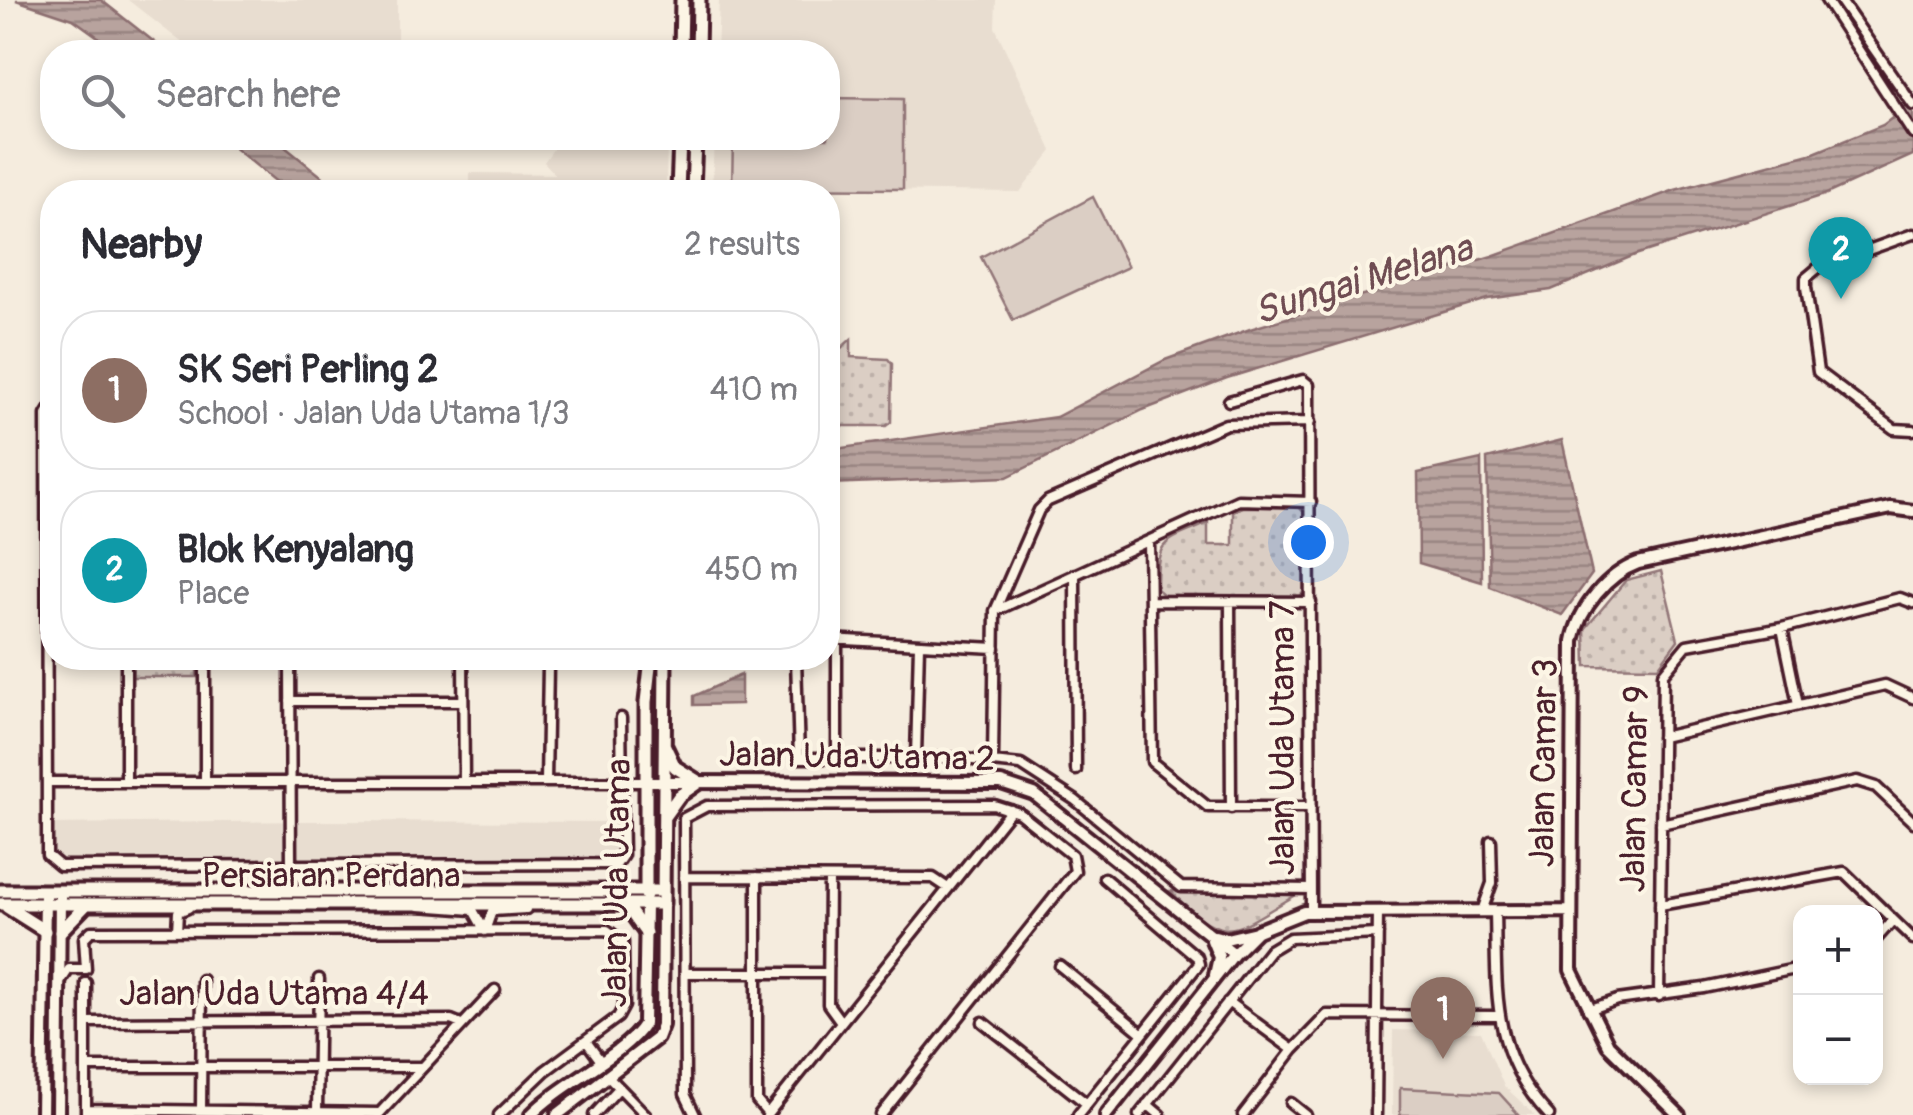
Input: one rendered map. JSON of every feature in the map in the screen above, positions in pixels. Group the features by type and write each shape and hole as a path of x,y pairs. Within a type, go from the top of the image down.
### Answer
{"main road":[{"path":"681,40 682,0"},
{"path":"698,40 699,0"},
{"path":"678,180 680,150"},
{"path":"693,180 695,150"},
{"name":"Jalan Uda Utama","path":"646,897 646,702 650,670"},
{"name":"Jalan Uda Utama","path":"662,897 665,670"},
{"path":"662,737 675,767 700,782 679,796 662,820"},
{"path":"646,864 626,897 646,932"},
{"name":"Persiaran Perdana","path":"0,891 45,897 316,891 662,897"},
{"name":"Persiaran Perdana","path":"0,904 45,897"},
{"name":"Persiaran Perdana","path":"60,897 87,904 548,904 626,897"},
{"path":"0,904 20,911 45,931"},
{"path":"60,932 87,904"}],"street":[{"path":"1826,0 1913,134"},
{"path":"1840,0 1913,105"},
{"path":"1913,234 1818,268 1806,278 1806,287 1818,372 1894,429 1913,430"},
{"name":"Jalan Uda Utama 7","path":"1229,402 1303,380 1309,385 1311,912"},
{"path":"993,759 995,611 1038,510 1048,500 1226,424 1310,422"},
{"path":"995,611 1238,500 1310,502"},
{"name":"Jalan Camar 3","path":"1678,1115 1608,1044 1570,970 1573,640 1578,622 1613,575 1638,563 1891,508 1913,511"},
{"path":"1149,541 1152,762 1208,807 1311,807"},
{"path":"1076,574 1076,770"},
{"name":"Jalan Camar 9","path":"1659,996 1663,674 1674,656 1687,645 1782,628 1900,598 1913,604"},
{"path":"1150,601 1310,602"},
{"path":"1230,602 1231,808"},
{"path":"1782,628 1798,705"},
{"path":"840,640 995,648"},
{"path":"916,757 919,645"},
{"path":"49,670 47,855 60,866 622,861 621,718"},
{"path":"126,670 126,782"},
{"path":"204,670 205,782"},
{"path":"264,891 283,881 291,864 290,670"},
{"path":"463,670 464,782"},
{"path":"546,782 548,670"},
{"path":"796,670 798,758 993,759 1032,770 1182,888 1311,889"},
{"path":"833,670 836,760"},
{"path":"1662,737 1885,686 1913,698"},
{"path":"290,700 464,702"},
{"path":"1661,824 1857,780 1876,787 1913,822"},
{"path":"47,782 662,782"},
{"name":"Jalan Uda Utama 2","path":"662,782 1001,782 1034,794 1234,954"},
{"path":"695,1115 685,1094 684,818 697,807 994,804 1012,810 1072,854 1075,871 882,1115"},
{"path":"757,877 757,1100 767,1114 1012,810"},
{"path":"1482,911 1492,883 1491,841"},
{"path":"291,864 303,883 316,891"},
{"path":"1660,906 1844,872 1913,939"},
{"path":"684,877 933,878 948,888"},
{"path":"829,878 830,1012 841,1022"},
{"path":"1078,1115 1199,964 1197,957 1104,878"},
{"path":"42,1115 45,897"},
{"path":"58,1115 60,897"},
{"name":"Jalan Uda Utama","path":"531,1115 553,1092 644,1024 646,897"},
{"name":"Jalan Uda Utama","path":"557,1115 649,1046 662,1025 662,897"},
{"path":"177,931 181,909 212,904"},
{"path":"414,904 427,910 473,910 485,931"},
{"path":"485,931 492,911 548,904"},
{"path":"1376,1115 1378,911"},
{"path":"1495,911 1496,1016 1506,1048 1527,1089 1549,1115"},
{"path":"1106,1115 1234,954 1276,920 1311,912 1570,911"},
{"path":"1883,931 1893,920"},
{"path":"60,984 69,969 86,969 84,938 88,932 607,930 623,942 624,1006 618,1017 545,1072 499,1115"},
{"path":"1209,934 1226,938 1257,932"},
{"path":"1209,934 1220,957 1214,979"},
{"path":"1138,1115 1264,957 1290,938 1378,934"},
{"path":"1060,966 1143,1034"},
{"path":"1588,1010 1618,1000 1659,996 1793,969"},
{"path":"685,973 828,973"},
{"path":"317,1110 319,979"},
{"path":"200,1110 202,980"},
{"path":"86,983 86,1112 317,1110 378,1114 495,990"},
{"path":"1228,1002 1292,1050"},
{"path":"1242,1115 1292,1050 1327,1015 1496,1016"},
{"name":"Jalan Uda Utama 4/4","path":"86,1022 451,1020 461,1024"},
{"path":"983,1022 1087,1104"},
{"path":"586,1042 600,1060"},
{"path":"86,1067 420,1067"},
{"path":"608,1076 646,1115"},
{"path":"594,1115 619,1088"},
{"path":"1291,1103 1306,1115"},
{"path":"1147,1104 1160,1115"}],"shaded area":[{"path":"16,0 101,0 152,40 102,40 73,19"},
{"path":"128,0 397,0 397,40 179,40"},
{"path":"719,0 996,0 995,27 1052,151 1020,192 840,190 840,180 712,180 714,150 840,150 840,40 717,40"},
{"path":"840,98 903,99 903,189 840,189 840,180 732,180 733,150 840,150"},
{"path":"1913,102 1913,155 1824,195 1635,255 1551,290 1487,299 1227,378 1143,410 1007,477 840,484 840,448 1056,417 1165,360 1250,329 1492,256 1675,190 1814,153 1883,125"},
{"path":"237,150 289,150 326,180 274,180"},
{"path":"552,150 667,150 666,180 470,180 470,173 555,174 544,162"},
{"path":"1093,197 1128,267 1013,320 981,257"},
{"path":"851,339 851,357 888,359 892,364 891,422 886,426 840,426 840,349"},
{"path":"1562,440 1592,574 1562,615 1490,587 1487,459"},
{"path":"1481,459 1482,582 1419,563 1418,473"},
{"path":"1242,507 1299,507 1305,514 1305,591 1300,596 1164,595 1157,589 1159,559 1166,544 1208,523 1208,545 1233,545 1233,511"},
{"path":"1661,571 1678,640 1658,667 1586,666 1585,629 1626,580"},
{"path":"132,670 197,670 197,677 132,677"},
{"path":"741,675 741,704 694,705 694,696"},
{"path":"619,822 620,855 616,861 62,862 50,853 49,824"},
{"path":"1170,891 1298,894 1244,925 1219,928 1190,910"},
{"path":"1393,1030 1481,1032 1504,1086 1535,1115 1392,1115"},
{"path":"1400,1088 1499,1093 1519,1115 1400,1115"}],"place":[{"name":"Blok Kenyalang","path":"1841,299"},
{"name":"SK Seri Perling 2","path":"1443,1059"}],"water label":[{"name":"Sungai Melana","path":"1363,280"}]}
